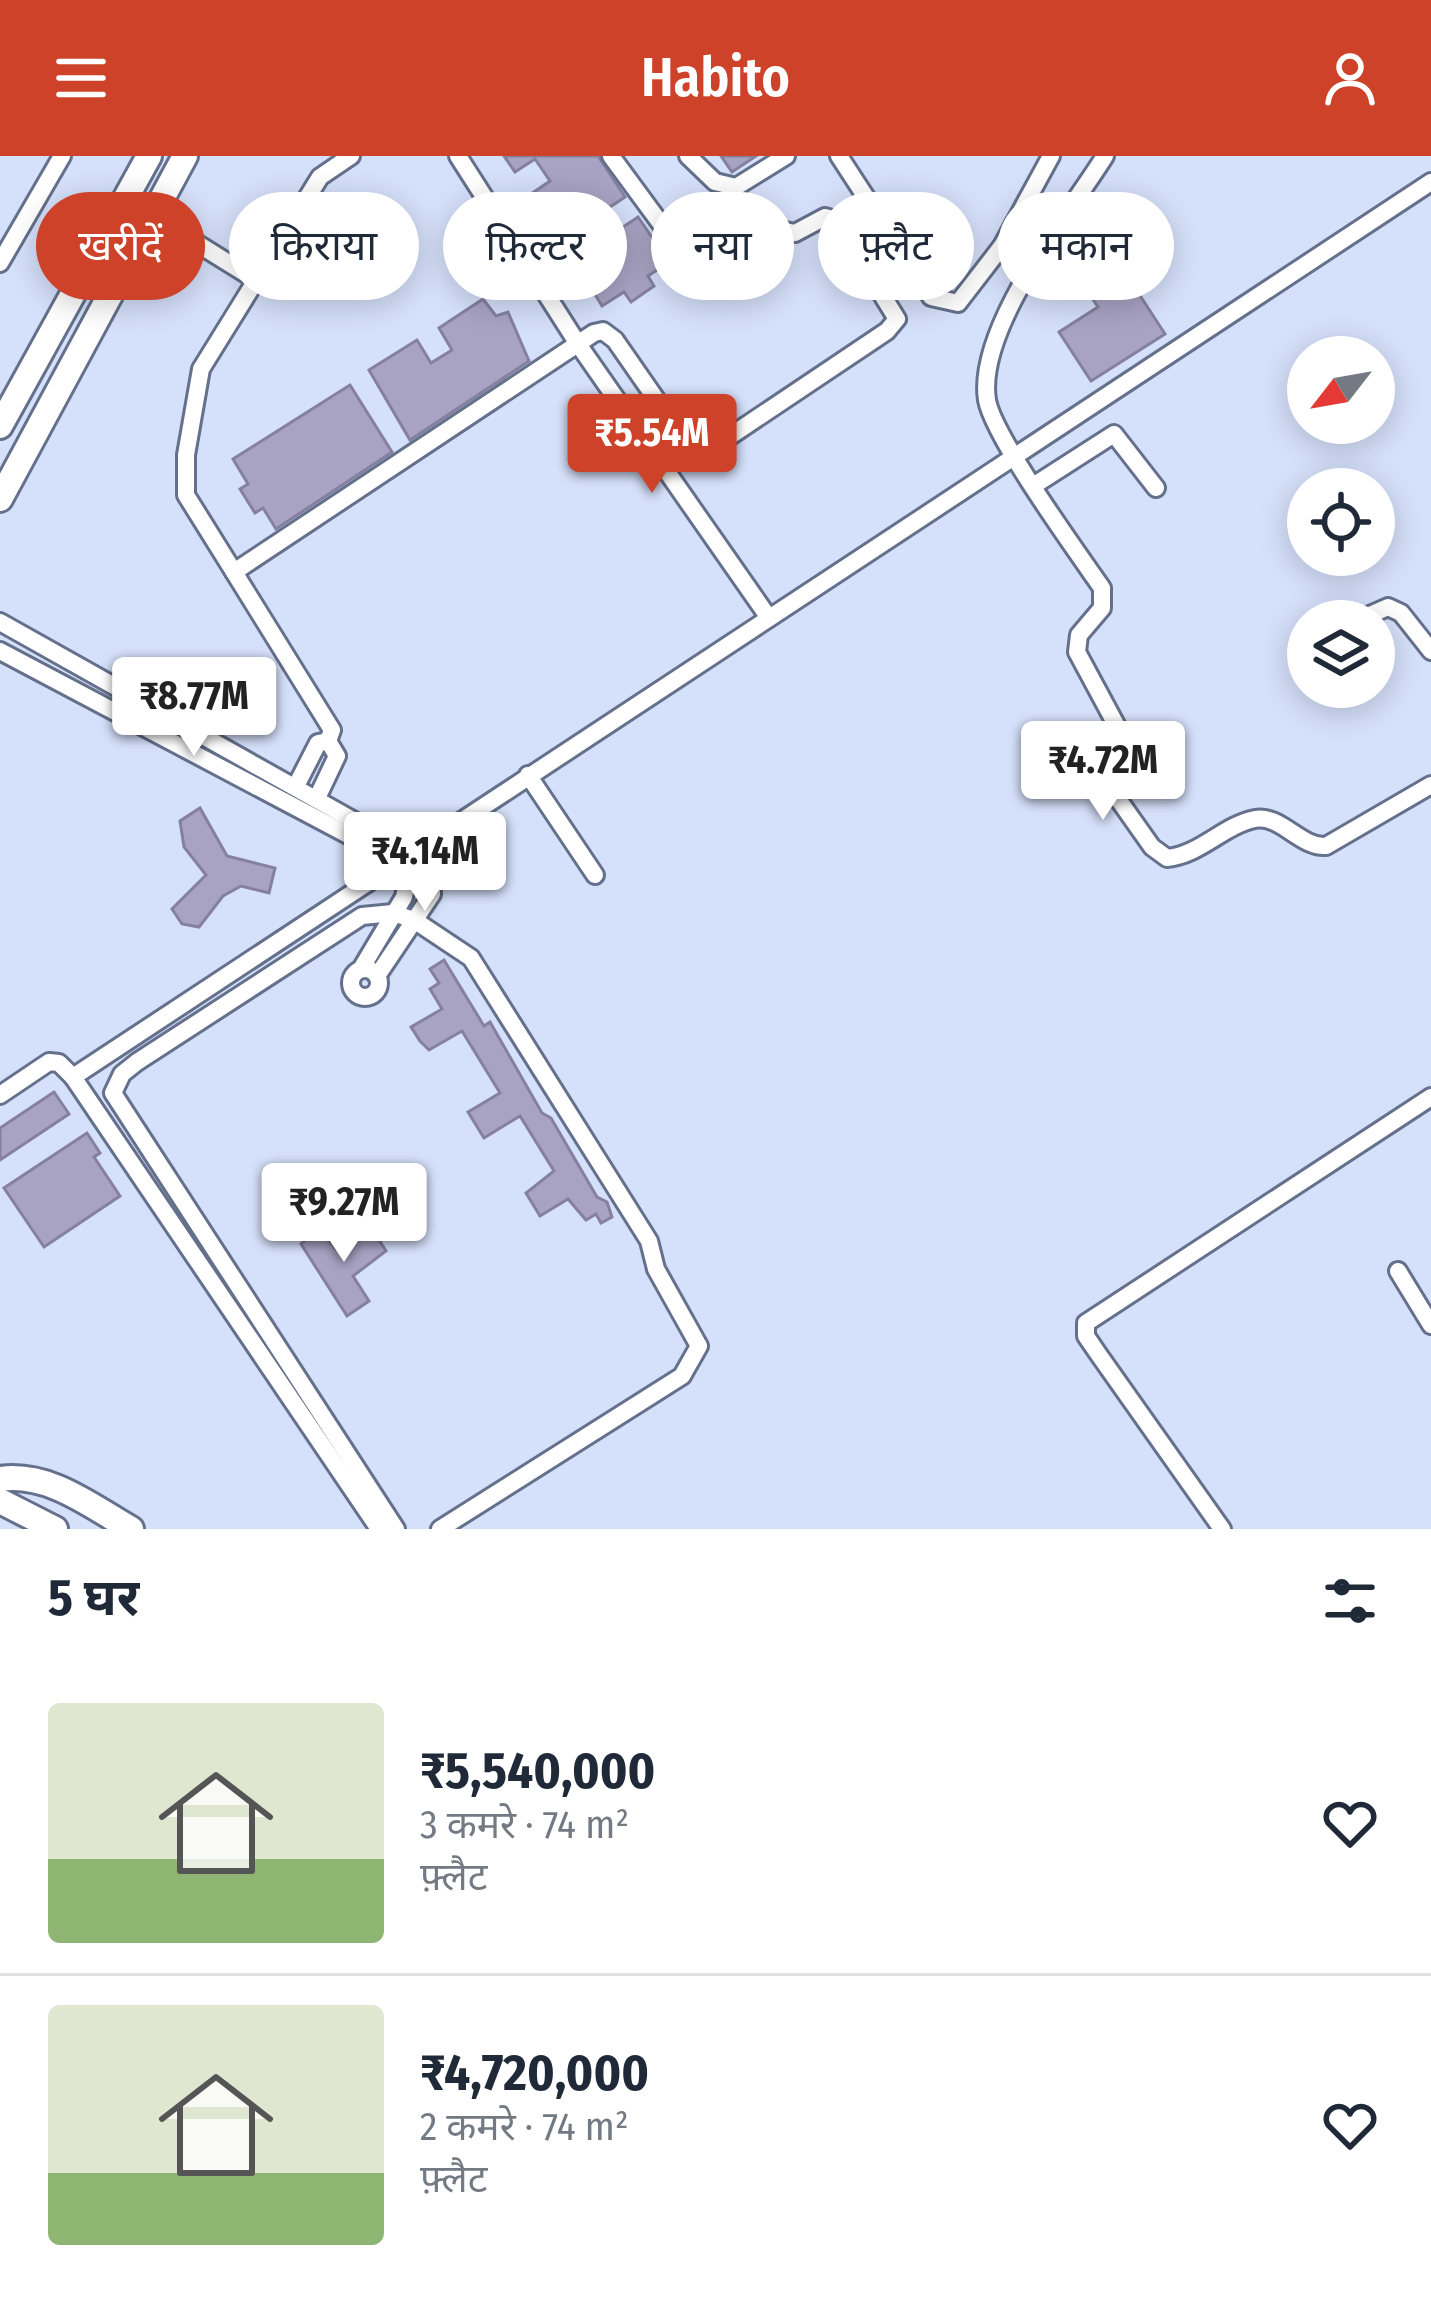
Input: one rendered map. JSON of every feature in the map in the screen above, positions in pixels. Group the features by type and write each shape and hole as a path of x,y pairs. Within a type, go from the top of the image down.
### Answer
{"street":[{"path":"0,263 62,156"},
{"path":"0,425 149,156"},
{"path":"165,192 185,156"},
{"path":"311,192 320,177 351,156"},
{"path":"458,156 578,344 769,618"},
{"path":"234,572 603,332 615,340 690,448 702,455 898,319 836,220 825,217 795,233 751,224 701,258 686,258 611,156"},
{"path":"688,156 715,182 736,187 786,156"},
{"path":"839,156 932,297 958,303 966,298 998,252"},
{"path":"1031,192 1051,156"},
{"path":"1082,192 1105,156"},
{"path":"73,1077 1431,182"},
{"path":"0,500 107,300"},
{"path":"247,300 201,369 186,455 186,495 332,730 328,741"},
{"path":"1018,300 984,367 988,406 1014,457 1102,588 1102,608 1079,635 1077,652 1127,745 1130,758 1116,796 1152,848 1167,859 1183,857 1253,819 1266,818 1314,847 1327,846 1431,785"},
{"path":"1032,485 1114,434 1156,488"},
{"path":"1395,610 1431,651"},
{"path":"0,622 317,798 406,856 410,884 369,972 432,894 430,863 406,856 0,651"},
{"path":"296,786 318,743 328,741"},
{"path":"317,798 337,756 328,741"},
{"path":"528,775 595,875"},
{"path":"396,1529 113,1093 122,1074 137,1062 362,916 393,913 414,920 471,958 649,1241 656,1269 698,1346 697,1358 682,1376 440,1529"},
{"path":"0,1095 49,1062 59,1063 73,1077 379,1529"},
{"path":"1222,1529 1084,1327 1265,1201 1431,1097"},
{"path":"1398,1271 1431,1325"},
{"path":"0,1479 19,1476 52,1484 131,1529"},
{"path":"0,1501 56,1529"}],"building":[{"path":"504,156 598,156 622,192 534,192 550,181 535,159 515,172"},
{"path":"721,156 756,156 732,172"},
{"path":"638,217 651,236 651,288 631,302 627,296 627,224"},
{"path":"484,300 496,316 508,312 529,361 410,440 369,370 417,340 431,363 452,350 439,328"},
{"path":"1093,300 1143,300 1165,334 1091,381 1059,332 1098,307"},
{"path":"350,385 392,452 276,529 263,508 255,513 240,489 248,484 233,459"},
{"path":"200,808 227,856 275,868 269,893 241,886 223,896 199,927 182,924 172,909 206,875 184,847 180,821"},
{"path":"444,960 484,1026 490,1022 542,1113 551,1118 597,1197 607,1202 612,1217 601,1223 596,1214 586,1220 568,1199 540,1216 526,1193 554,1171 520,1116 484,1138 468,1112 500,1093 462,1031 429,1050 420,1041 411,1027 442,1009 430,989 439,983 430,969"},
{"path":"54,1092 69,1114 0,1160 0,1128"},
{"path":"87,1133 100,1153 94,1157 120,1196 44,1247 4,1188"},
{"path":"319,1228 336,1249 372,1229 386,1251 353,1276 369,1301 347,1316 301,1244"}]}
